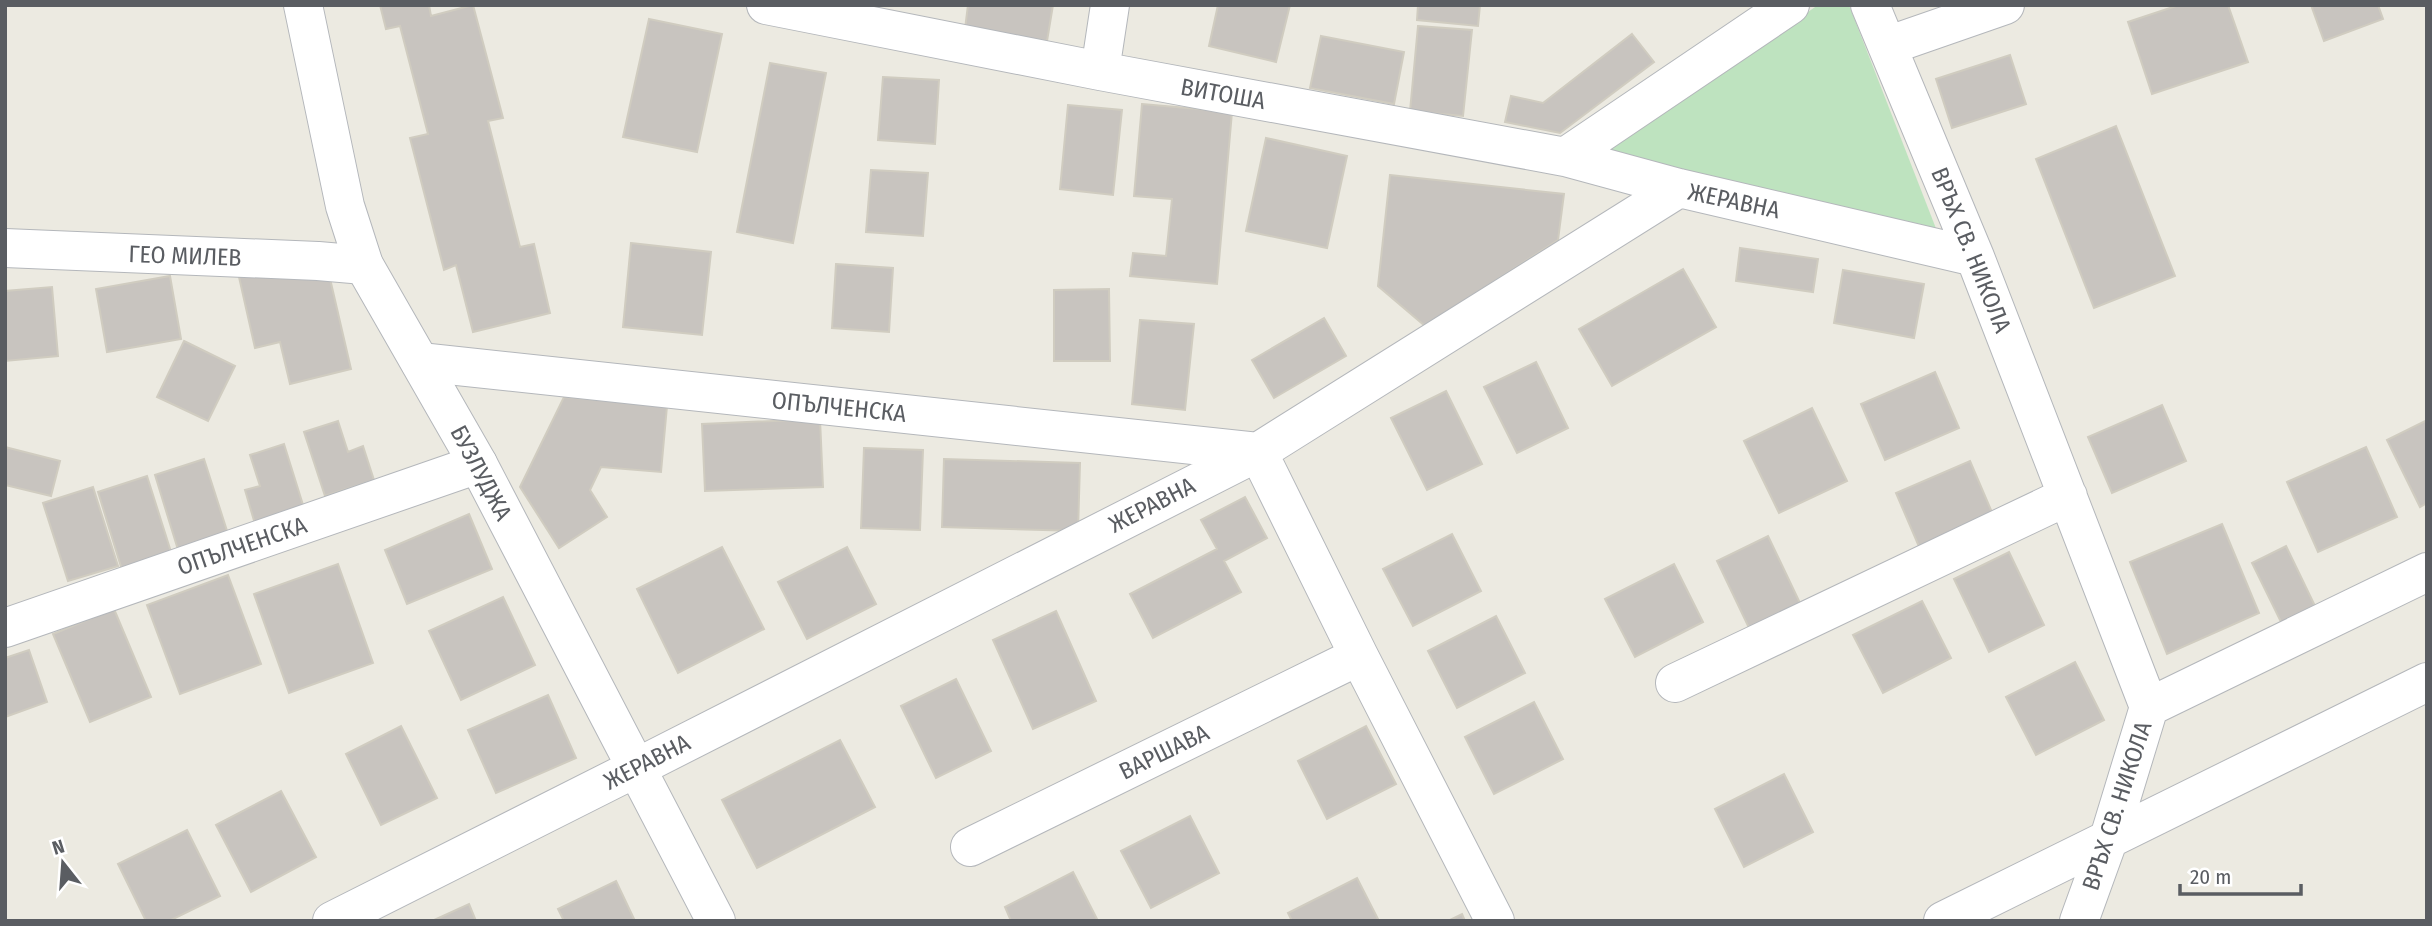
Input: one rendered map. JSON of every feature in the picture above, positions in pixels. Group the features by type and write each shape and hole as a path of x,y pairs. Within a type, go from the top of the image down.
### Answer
{"street":[{"name":"БУЗЛУДЖА","path":"303,5 345,206 364,265 478,464 716,921"},
{"name":"ВИТОША","path":"766,5 1100,71 1565,157 1679,188"},
{"path":"1100,71 1110,5"},
{"path":"1565,157 1790,5"},
{"name":"ВРЪХ СВ. НИКОЛА","path":"1870,5 1975,257 2149,706 2109,838 2079,921"},
{"path":"1887,46 2005,5"},
{"name":"ЖЕРАВНА","path":"332,921 1258,452 1679,188 1975,257"},
{"name":"ГЕО МИЛЕВ","path":"5,248 304,260 364,265"},
{"name":"ОПЪЛЧЕНСКА","path":"419,362 1258,452"},
{"path":"1258,452 1495,921"},
{"name":"ОПЪЛЧЕНСКА","path":"5,628 478,464"},
{"path":"1675,684 2068,496"},
{"path":"2149,706 2427,572"},
{"name":"ВАРШАВА","path":"970,847 1359,656"},
{"path":"1943,921 2427,682"}],"green space":[{"path":"1818,5 1849,5 1937,231 1604,153"}],"building":[{"path":"380,5 429,5 431,16 473,5 503,118 488,121 520,247 534,244 550,313 473,332 456,265 444,270 410,138 428,134 400,26 386,29"},
{"path":"968,5 1053,5 1047,41 965,29"},
{"path":"1218,5 1290,5 1276,62 1209,46"},
{"path":"1418,5 1480,5 1478,26 1417,20"},
{"path":"2179,5 2228,5 2248,62 2152,94 2128,22"},
{"path":"2311,5 2378,5 2383,19 2324,41"},
{"path":"649,19 722,34 697,152 623,137"},
{"path":"1418,26 1472,30 1463,116 1410,111"},
{"path":"1632,34 1654,62 1560,133 1505,122 1511,96 1543,103"},
{"path":"1321,36 1404,52 1394,104 1310,88"},
{"path":"2010,55 2026,104 1952,128 1936,79"},
{"path":"770,63 826,73 793,243 737,232"},
{"path":"883,77 939,80 935,144 878,140"},
{"path":"1142,104 1232,112 1217,284 1130,276 1133,253 1166,256 1172,199 1134,196"},
{"path":"1068,105 1122,110 1113,195 1060,189"},
{"path":"2116,126 2175,276 2094,308 2036,159"},
{"path":"1266,138 1347,156 1327,248 1246,231"},
{"path":"871,170 928,173 923,236 866,232"},
{"path":"1390,175 1564,194 1558,240 1425,326 1378,286"},
{"path":"631,243 711,252 702,335 623,327"},
{"path":"1740,248 1818,259 1813,292 1736,281"},
{"path":"325,257 351,369 290,384 280,342 255,348 239,277"},
{"path":"836,264 893,268 889,332 832,328"},
{"path":"1683,269 1716,327 1612,386 1579,329"},
{"path":"1843,270 1924,284 1914,338 1834,323"},
{"path":"170,276 181,339 107,352 96,289"},
{"path":"52,287 58,356 5,361 5,291"},
{"path":"1109,289 1110,361 1054,361 1054,290"},
{"path":"1324,318 1346,356 1274,398 1252,360"},
{"path":"1140,320 1194,324 1185,410 1132,404"},
{"path":"184,341 235,366 208,421 157,397"},
{"path":"1536,362 1568,428 1517,453 1484,387"},
{"path":"1935,372 1959,428 1885,460 1861,404"},
{"path":"1446,391 1482,464 1427,490 1391,418"},
{"path":"564,397 667,406 661,472 601,467 590,490 607,517 559,548 520,487"},
{"path":"2162,405 2186,461 2112,493 2088,437"},
{"path":"1812,408 1847,481 1779,513 1744,441"},
{"path":"820,419 823,487 705,491 702,424"},
{"path":"2427,420 2427,503 2420,507 2387,440"},
{"path":"338,421 348,452 363,446 374,480 325,496 304,432"},
{"path":"284,444 304,508 255,524 245,490 260,486 250,455"},
{"path":"5,447 60,461 51,496 5,485"},
{"path":"2366,447 2397,517 2318,552 2287,482"},
{"path":"864,448 923,450 920,530 861,528"},
{"path":"204,459 229,537 179,553 155,475"},
{"path":"944,459 1080,463 1078,531 942,527"},
{"path":"1970,461 1994,517 1920,549 1896,493"},
{"path":"147,476 172,555 122,570 98,492"},
{"path":"93,487 118,566 68,581 43,503"},
{"path":"1245,497 1267,538 1224,561 1241,592 1153,638 1130,594 1217,549 1201,520"},
{"path":"469,514 492,569 407,604 385,550"},
{"path":"2222,524 2259,613 2167,654 2130,562"},
{"path":"1452,534 1481,591 1413,626 1383,569"},
{"path":"1768,536 1800,603 1749,628 1717,561"},
{"path":"2286,546 2316,608 2282,624 2252,563"},
{"path":"722,547 764,629 678,673 637,589"},
{"path":"847,547 876,604 807,639 778,582"},
{"path":"2009,552 2044,625 1989,652 1954,579"},
{"path":"338,564 373,663 289,693 254,594"},
{"path":"1674,564 1703,622 1635,657 1605,599"},
{"path":"228,575 261,664 180,694 147,605"},
{"path":"503,597 535,665 461,700 429,631"},
{"path":"1922,601 1951,658 1883,693 1853,635"},
{"path":"114,609 151,697 90,722 53,634"},
{"path":"1056,611 1096,701 1033,729 993,640"},
{"path":"1496,616 1525,673 1457,708 1428,651"},
{"path":"29,650 47,702 5,717 5,658"},
{"path":"2075,662 2104,720 2036,755 2006,697"},
{"path":"956,679 991,751 936,778 901,706"},
{"path":"548,695 576,758 496,793 468,730"},
{"path":"1534,702 1563,759 1494,794 1465,737"},
{"path":"401,726 437,798 381,825 346,754"},
{"path":"1366,726 1396,784 1327,819 1298,761"},
{"path":"840,740 875,807 757,868 722,800"},
{"path":"1784,774 1813,832 1744,867 1715,809"},
{"path":"281,791 316,857 251,892 216,825"},
{"path":"1190,816 1219,873 1151,908 1121,851"},
{"path":"187,830 220,896 169,921 146,921 118,864"},
{"path":"1073,872 1098,921 1011,921 1005,907"},
{"path":"1357,878 1379,921 1292,921 1288,913"},
{"path":"616,881 635,921 564,921 558,909"},
{"path":"469,904 476,921 432,921"},
{"path":"1462,914 1465,921 1448,921"}]}
